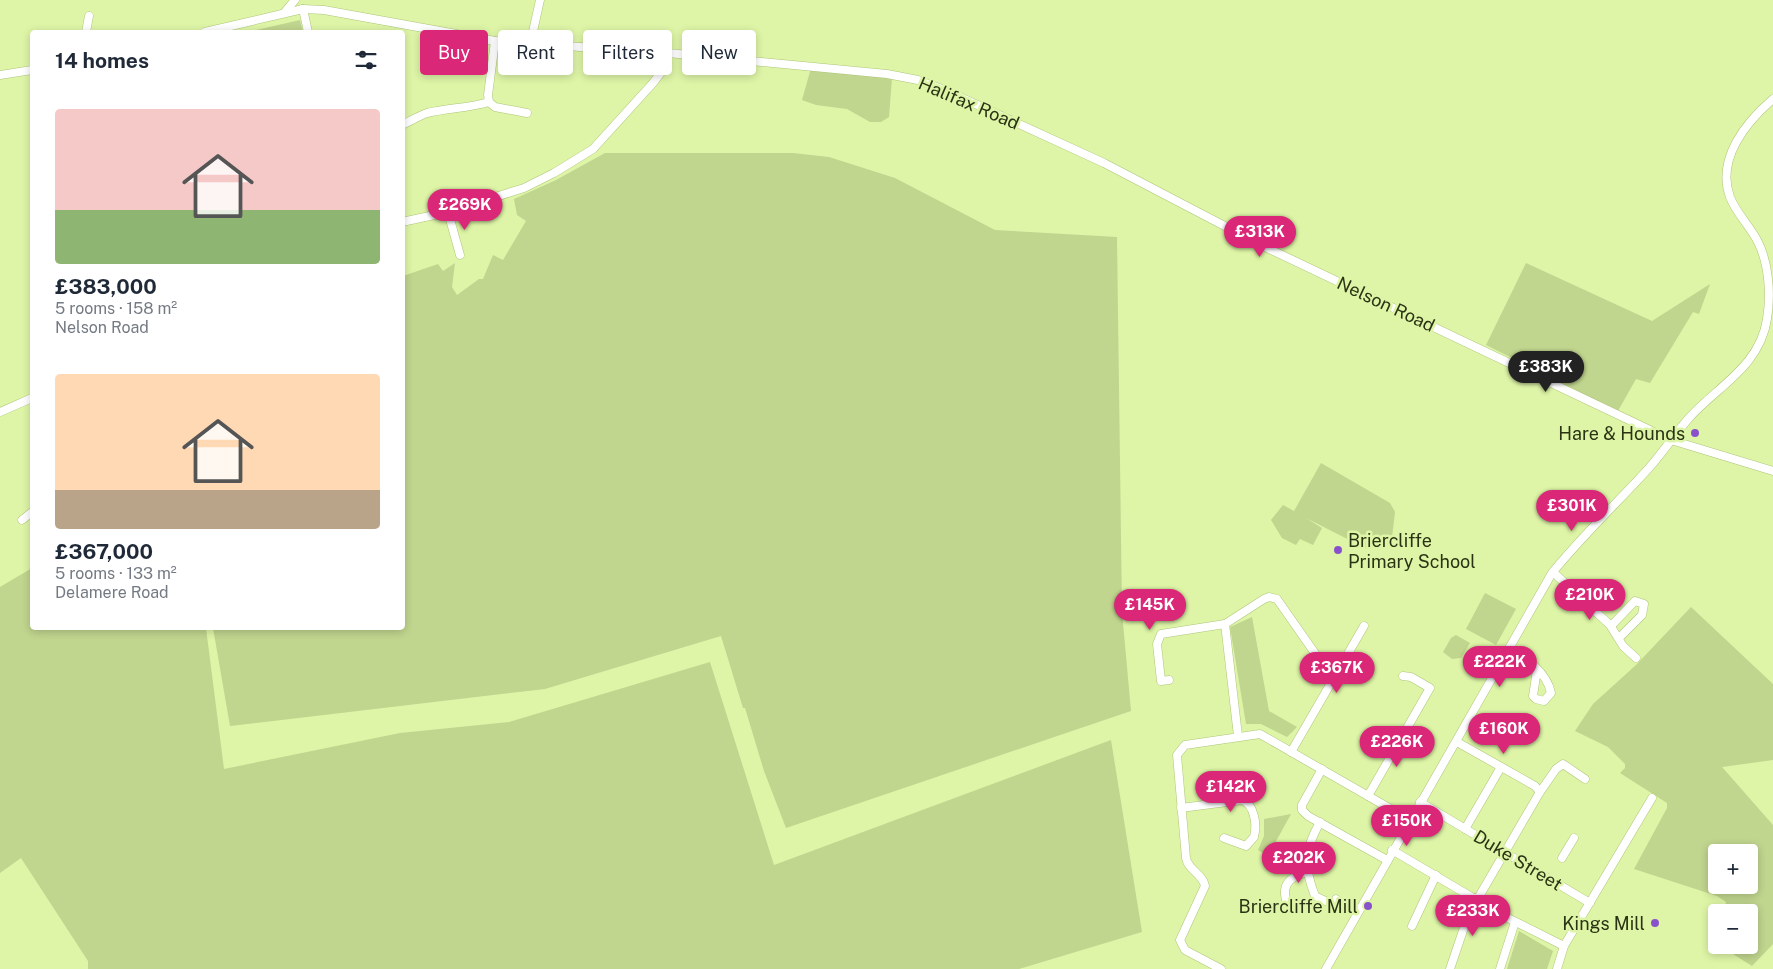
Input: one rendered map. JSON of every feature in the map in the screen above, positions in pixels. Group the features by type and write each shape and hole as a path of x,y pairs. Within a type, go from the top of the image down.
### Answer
{"street":[{"path":"284,13 295,0"},
{"path":"533,30 540,0"},
{"path":"303,9 308,30"},
{"name":"Halifax Road","path":"213,30 303,9 324,10 498,41"},
{"path":"86,30 90,16"},
{"path":"489,102 495,41"},
{"name":"Halifax Road","path":"672,53 887,74 918,80 947,91 1104,163"},
{"path":"0,74 30,70"},
{"path":"405,221 448,212 524,188 554,173 593,149 659,75"},
{"path":"1326,969 1386,860 1457,742 1553,572 1570,550 1650,467 1694,414 1748,364 1761,342 1768,310 1765,262 1758,242 1730,197 1727,183 1728,165 1735,145 1748,124 1773,99"},
{"path":"489,102 495,107 527,113"},
{"path":"405,124 425,114 451,108 472,107 489,102"},
{"name":"Nelson Road","path":"1104,163 1263,246 1671,440 1773,471"},
{"path":"448,212 460,255"},
{"path":"0,412 30,399"},
{"path":"22,520 30,514"},
{"path":"1553,572 1611,626 1623,646 1636,658"},
{"path":"1162,681 1157,644 1161,634 1225,624 1269,597 1277,599 1319,659 1338,672"},
{"path":"1611,626 1635,601 1644,604 1642,615 1619,638"},
{"path":"1225,624 1238,736"},
{"path":"1291,752 1364,626"},
{"path":"1509,648 1526,659 1537,670"},
{"path":"1368,796 1430,688 1411,677 1403,676"},
{"path":"1221,969 1185,950 1180,940 1205,886 1202,879 1187,863 1177,755 1184,745 1260,734 1410,820"},
{"path":"1457,742 1539,790"},
{"path":"1450,969 1476,899 1539,790 1556,768 1563,764 1585,779"},
{"path":"1465,829 1501,767"},
{"path":"1322,769 1302,806 1305,814 1386,860"},
{"path":"1557,969 1564,946 1652,798"},
{"path":"1181,808 1242,800 1248,802 1252,810 1254,837 1246,846 1224,838"},
{"name":"Duke Street","path":"1420,802 1590,903"},
{"path":"1320,822 1307,846 1310,881 1316,896 1334,905"},
{"path":"1562,858 1574,838"},
{"path":"1392,850 1515,922 1564,946"},
{"path":"1283,897 1288,881 1293,876 1309,871"},
{"path":"1412,926 1436,875"},
{"path":"1500,969 1515,922"}],"green space":[{"path":"300,20 302,30 257,30"},
{"path":"811,68 892,78 889,117 881,122 870,122 847,109 816,105 802,100"},
{"path":"605,153 793,153 829,157 895,178 995,230 1117,237 1122,612 1131,711 786,828 764,771 721,636 545,689 230,726 213,630 405,630 405,275 438,264 443,271 455,263 452,287 457,295 479,279 483,279 493,255 503,260 526,221 517,215 514,199 556,180"},
{"path":"1526,263 1652,321 1710,284 1699,314 1693,312 1650,383 1636,379 1618,411 1486,345"},
{"path":"1321,463 1390,503 1395,512 1391,546 1372,543 1367,549 1306,518 1322,528 1313,545 1300,539 1296,545 1282,538 1271,520 1283,505 1294,511"},
{"path":"30,569 30,630 206,630 224,769 400,733 509,722 710,662 774,865 1111,740 1142,932 1019,969 88,969 88,961 21,858 0,873 0,587"},
{"path":"1485,593 1516,609 1496,645 1466,629"},
{"path":"1691,607 1773,684 1773,760 1722,767 1773,825 1773,944 1752,966 1733,954 1758,954 1758,904 1726,904 1726,902 1711,894 1758,894 1758,844 1708,844 1708,893 1634,869 1667,808 1667,803 1620,773 1625,768 1625,764 1608,747 1575,731 1593,704 1636,665"},
{"path":"1252,617 1269,711 1297,727 1287,737 1261,724 1246,724 1230,627"},
{"path":"1456,635 1470,643 1461,658 1452,659 1443,652 1451,638"},
{"path":"1291,814 1268,856 1258,850 1264,836 1264,819"},
{"path":"1519,931 1553,951 1547,969 1507,969"}],"place":[{"name":"Hare & Hounds","path":"1695,433"},
{"name":"Briercliffe Primary School","path":"1338,550"},
{"name":"Briercliffe Mill","path":"1368,906"},
{"name":"Kings Mill","path":"1655,923"}]}
